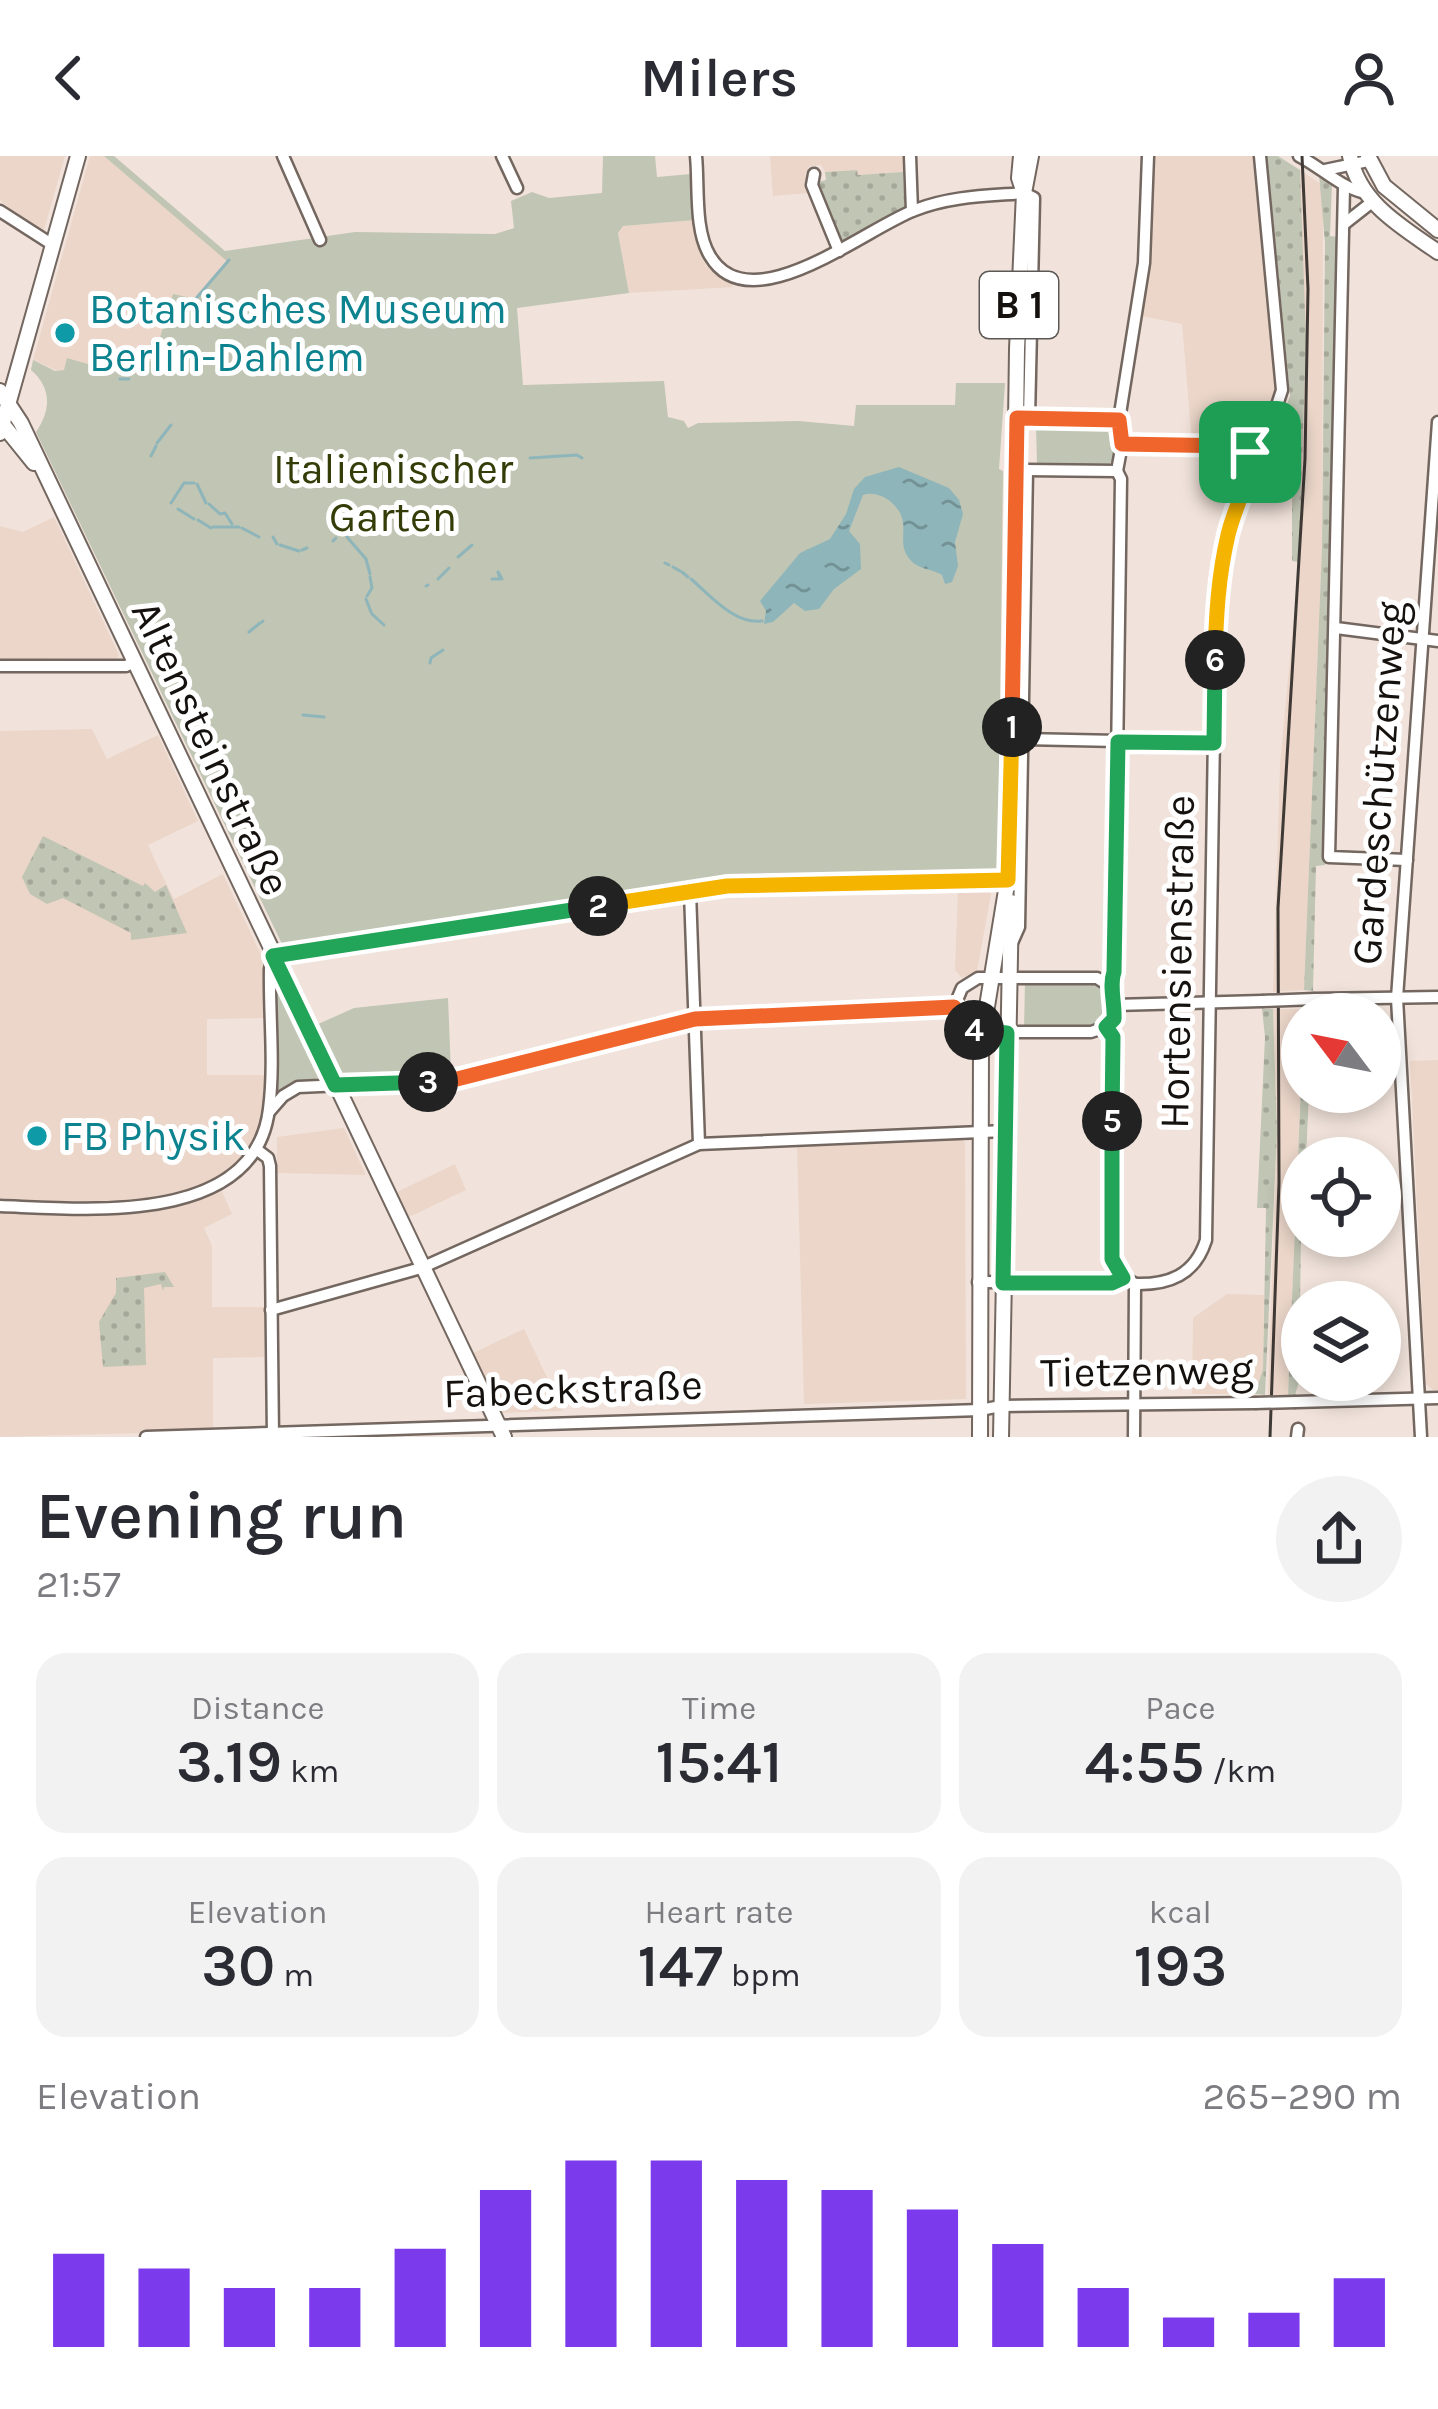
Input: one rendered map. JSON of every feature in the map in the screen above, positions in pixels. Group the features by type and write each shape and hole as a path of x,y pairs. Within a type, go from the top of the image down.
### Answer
{"main road":[{"path":"1,426 4,397 78,156"},
{"name":"B 1","path":"1021,156 1019,178 1024,193"},
{"name":"B 1","path":"1001,1437 1008,876 1023,418 1024,193 1031,156"},
{"path":"1368,159 1377,177 1438,230"},
{"path":"1351,162 1368,197 1438,252"},
{"name":"Altensteinstraße","path":"4,397 500,1430"},
{"name":"Altensteinstraße","path":"1,426 45,477"},
{"name":"B 1","path":"980,1437 982,1032 1008,876"}],"street":[{"path":"283,156 320,240"},
{"path":"502,156 517,188"},
{"path":"696,156 703,236 710,258 737,280 760,282 949,198 1024,193"},
{"path":"910,156 912,211"},
{"path":"954,1007 970,1028 982,1032 1091,1032 1114,1019 1110,983 1114,972 1118,742 1119,420 1144,263 1148,156"},
{"name":"Hortensienstraße","path":"978,1282 1160,1284 1176,1279 1201,1256 1207,1240 1219,585 1228,532 1251,465 1250,452 1267,436 1282,390 1260,156"},
{"path":"1299,156 1344,187 1368,197 1344,224"},
{"path":"1324,170 1368,159"},
{"path":"814,174 812,185 838,250"},
{"path":"1344,187 1328,857 1407,860"},
{"path":"0,211 53,244"},
{"path":"1023,418 1119,420"},
{"name":"Gardeschützenweg","path":"1397,993 1438,422"},
{"path":"1122,444 1234,446 1250,452"},
{"path":"1009,946 1019,927 1021,470 1117,471"},
{"path":"1336,628 1438,641"},
{"path":"0,665 126,666 134,662"},
{"path":"1023,739 1214,743"},
{"path":"0,1206 129,1210 219,1184 242,1167 256,1149 269,1112 273,956 727,886 1008,876"},
{"path":"690,892 699,1144"},
{"path":"954,1007 965,985 978,978 1097,978 1110,983"},
{"path":"1401,998 1438,997"},
{"path":"1115,1005 1281,1000"},
{"path":"269,1112 290,1090 453,1080 695,1019 954,1007"},
{"path":"1106,1027 1113,1037 1112,1259 1129,1281 1134,1437"},
{"name":"Gardeschützenweg","path":"1401,1071 1421,1437"},
{"path":"271,1310 422,1268 699,1144 1006,1131"},
{"path":"256,1149 270,1166 272,1435"},
{"name":"Tietzenweg","path":"1001,1406 1438,1398"},
{"name":"Fabeckstraße","path":"146,1437 500,1430 1001,1406"}],"shaded area":[{"path":"0,156 65,156 44,230 29,225 0,200"},
{"path":"90,156 104,156 228,261 153,361 139,357 127,375 68,358 64,370 58,371 33,360"},
{"path":"770,156 903,156 903,172 857,175 856,170 825,172 821,165 810,166 805,173 809,193 773,196"},
{"path":"1152,156 1256,156 1278,384 1262,435 1255,441 1192,442 1182,324 1141,316"},
{"path":"1300,170 1321,184 1323,200 1322,547 1304,990 1273,992 1280,765 1299,562 1305,378"},
{"path":"695,220 697,246 706,266 734,287 629,293 618,233 623,226"},
{"path":"54,517 117,658 0,659 0,526 23,532"},
{"path":"92,729 107,759 158,735 198,821 148,845 160,871 174,899 223,874 265,963 266,1018 207,1019 207,1075 266,1075 266,1106 253,1147 225,1176 194,1190 133,1205 0,1203 0,731"},
{"path":"958,889 986,889 991,894 977,971 962,978 955,970"},
{"path":"1273,1009 1281,1009 1281,1113 1300,1113 1299,1137 1281,1137 1281,1257 1294,1257 1293,1281 1281,1281 1281,1395 1268,1395 1277,1133"},
{"path":"1438,1060 1438,1390 1433,1390 1426,1384 1410,1061"},
{"path":"344,1128 366,1175 277,1173 277,1137"},
{"path":"960,1138 965,1143 966,1399 804,1404 797,1146"},
{"path":"455,1164 466,1190 409,1217 397,1192"},
{"path":"220,1187 232,1214 204,1228 212,1246 212,1307 264,1307 264,1357 213,1358 213,1431 0,1437 0,1210 128,1213"},
{"path":"1227,1294 1264,1295 1263,1369 1255,1394 1192,1394 1193,1318"},
{"path":"524,1329 563,1411 501,1413 473,1353"}],"green space":[{"name":"Italienischer Garten","path":"104,156 114,156 225,251 355,232 495,234 514,228 511,201 532,192 549,198 602,193 603,156 655,156 657,177 691,174 695,220 623,226 618,233 629,293 517,308 523,385 664,381 668,417 684,421 688,428 698,423 799,421 854,426 856,405 955,405 956,383 1005,383 999,469 1003,471 998,871 732,877 282,944 36,432 47,400 43,384 31,370 33,360 55,371 64,370 67,358 127,375 134,360 153,361 173,294 196,299 228,262"},
{"path":"1267,156 1278,156 1300,170 1306,340 1299,562 1292,561 1292,441 1273,440 1290,396"},
{"path":"857,170 858,175 903,172 905,209 840,242 818,182 826,180 825,172"},
{"path":"1319,174 1332,184 1330,236 1339,237 1325,865 1316,866 1313,991 1304,990 1322,547 1325,243"},
{"path":"1040,420 1107,421 1118,432 1117,456 1106,467 1037,466 1036,425"},
{"path":"43,836 155,892 166,885 187,933 131,940 131,933 63,898 47,904 30,894 22,877"},
{"path":"273,978 320,1078 296,1082 273,1095"},
{"path":"1025,982 1092,982 1108,996 1108,1013 1096,1027 1024,1030"},
{"path":"448,998 451,1072 342,1077 316,1025 354,1008"},
{"path":"1262,1009 1273,1009 1277,1133 1265,1395 1255,1394 1263,1369 1266,1208 1257,1208 1265,1037"},
{"path":"1300,1113 1308,1113 1307,1137 1299,1137"},
{"path":"1294,1257 1301,1257 1300,1281 1293,1281"},
{"path":"165,1272 174,1287 163,1291 161,1284 144,1288 146,1365 103,1367 99,1322 116,1293 116,1278"}],"water":[{"path":"899,467 949,488 959,500 963,514 952,582 945,584 942,575 908,557 902,518 891,502 875,494 863,495 849,531 860,544 861,569 834,589 819,609 805,611 794,603 764,624 766,611 760,601 800,553 830,539 846,514 854,489 865,477"}],"waterway":[{"path":"193,302 229,260"},
{"path":"213,306 213,312"},
{"path":"120,379 129,379"},
{"path":"157,443 171,425"},
{"path":"151,456 156,446"},
{"path":"530,458 582,458"},
{"path":"171,503 184,483 194,483"},
{"path":"197,484 206,503"},
{"path":"209,504 225,513 232,524"},
{"path":"178,509 194,519"},
{"path":"198,520 211,528"},
{"path":"213,527 239,527"},
{"path":"242,528 259,537"},
{"path":"273,537 277,544"},
{"path":"347,537 366,559 370,574"},
{"path":"333,541 336,538"},
{"path":"280,545 299,551"},
{"path":"458,557 472,545"},
{"path":"302,550 307,548"},
{"path":"665,563 669,565"},
{"path":"673,567 680,571"},
{"path":"438,579 449,568"},
{"path":"492,579 500,579 498,572 502,579"},
{"path":"682,572 688,577"},
{"path":"367,596 372,588 370,577"},
{"path":"691,579 733,614 762,621"},
{"path":"366,599 371,612"},
{"path":"372,614 384,625"},
{"path":"249,632 260,623"},
{"path":"430,663 443,650"},
{"path":"303,715 324,717"}],"tram line":[{"path":"1270,1437 1279,1183 1278,908 1305,459 1308,289 1302,156"}],"place":[{"name":"Botanisches Museum Berlin-Dahlem","path":"65,333"},
{"name":"FB Physik","path":"37,1136"}],"route":[{"path":"1017,418 1119,420 1122,444 1234,446 1250,452 1251,465 1228,532 1216,609 1214,743 1118,742 1114,972 1110,983 1115,1005 1114,1019 1106,1027 1113,1037 1112,1259 1123,1278 1112,1283 1003,1283 1007,1033 977,1032 954,1007 695,1019 453,1080 335,1085 273,956 280,952 727,886 1008,880 1017,418"}]}
